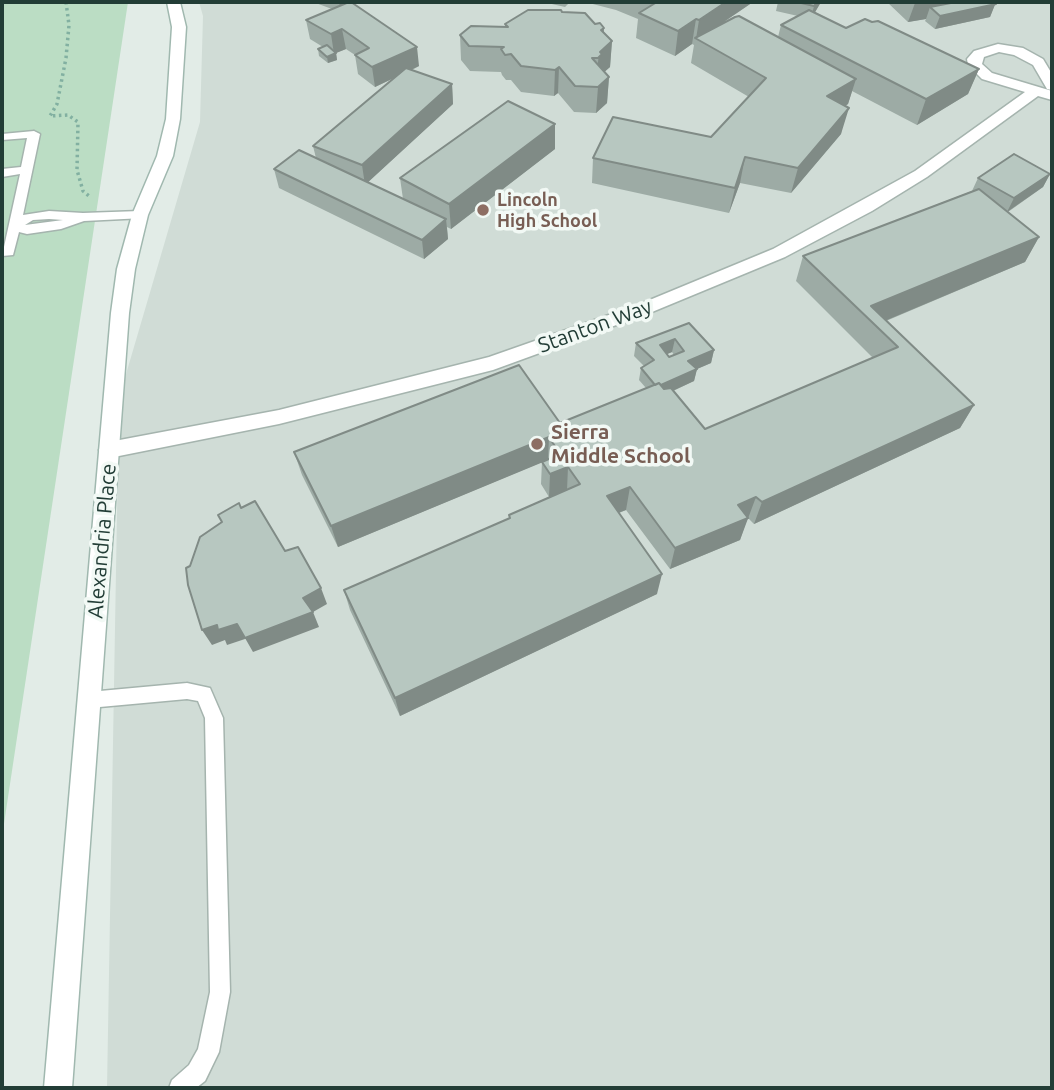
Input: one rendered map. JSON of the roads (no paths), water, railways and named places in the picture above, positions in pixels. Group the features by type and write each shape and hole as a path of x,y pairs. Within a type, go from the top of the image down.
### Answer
{"street":[{"name":"Alexandria Place","path":"58,1088 120,313 126,269 140,215 165,156 173,119 178,27 174,2"},
{"name":"Stanton Way","path":"109,450 279,417 434,379 493,363 634,313 779,253 866,207 1047,91"}],"lane":[{"path":"2,137 34,134 9,251 2,252"},
{"path":"2,173 26,170"},
{"path":"2,211 18,209"},
{"path":"15,226 27,230 61,225 83,217 140,215"},
{"path":"89,700 187,691 204,694 214,718 220,992 208,1052 197,1073 180,1088"}],"place":[{"name":"Lincoln High School","path":"483,210"},
{"name":"Sierra Middle School","path":"537,444"}]}
